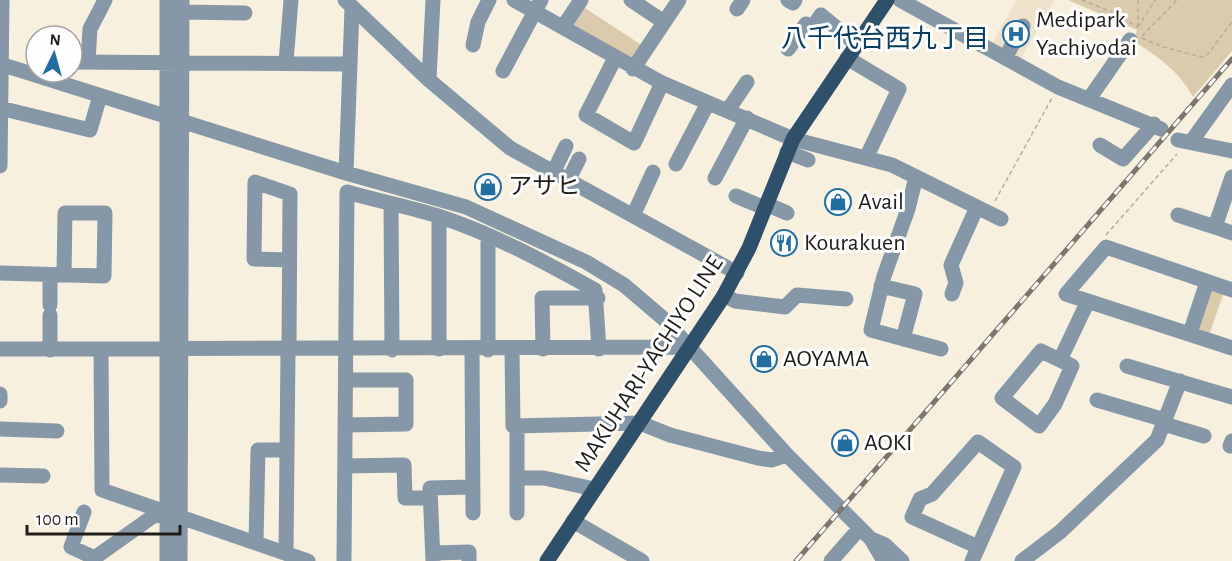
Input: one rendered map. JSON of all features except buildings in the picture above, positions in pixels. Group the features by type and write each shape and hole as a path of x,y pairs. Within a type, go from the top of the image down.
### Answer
{"main road":[{"name":"MAKUHARI-YACHIYO LINE","path":"547,561 724,295 737,273 790,145 887,0"}],"street":[{"path":"0,166 2,0"},
{"path":"88,61 90,29 105,0"},
{"path":"167,0 175,61"},
{"path":"286,62 291,0"},
{"path":"429,80 433,0"},
{"path":"473,45 478,22 489,0"},
{"path":"514,0 538,6 563,27 633,69 747,118 790,145 808,160"},
{"path":"563,27 581,0"},
{"path":"631,0 664,22"},
{"path":"633,69 679,0"},
{"path":"788,0 793,3 795,0"},
{"path":"900,0 1058,87 1158,127 1123,159 1100,145"},
{"path":"349,4 429,80 510,148 737,273"},
{"path":"346,173 349,4"},
{"path":"180,561 174,514 175,61 182,6 245,13"},
{"path":"503,71 538,6"},
{"path":"788,49 806,24 812,28 821,15 856,44"},
{"path":"1005,58 1023,26"},
{"path":"1089,99 1134,33"},
{"path":"615,58 586,116 634,143 662,83"},
{"path":"847,58 899,90 866,158"},
{"path":"84,61 349,63"},
{"path":"1,64 24,68"},
{"path":"728,110 747,82"},
{"path":"70,84 100,96 346,173 466,207 586,262 624,285 665,320 786,455 860,528 875,553 885,545 902,561"},
{"path":"1232,85 1186,141 1232,151"},
{"path":"0,108 90,130 100,96"},
{"path":"676,164 708,103"},
{"path":"715,178 747,118"},
{"path":"790,145 866,158 892,165 988,213 951,266 956,283 952,294"},
{"path":"554,171 566,146"},
{"path":"569,179 579,159"},
{"path":"633,216 653,172"},
{"path":"916,177 881,286 871,330 941,349"},
{"path":"1215,227 1232,177"},
{"path":"286,553 290,194 255,182 254,259 289,260"},
{"path":"344,561 347,192 439,216 488,235 523,250 595,290 598,298 599,349"},
{"path":"736,196 787,213"},
{"path":"391,205 392,350"},
{"path":"0,279 0,272 57,275 104,276 105,213 65,213 57,275 50,310 50,350"},
{"path":"1178,215 1232,233"},
{"path":"439,216 439,349"},
{"path":"488,235 488,350"},
{"path":"1232,290 1106,247 1066,294 1232,348"},
{"path":"1190,333 1207,282"},
{"path":"881,286 915,294 903,339"},
{"path":"724,295 735,301 785,307 797,296 846,299"},
{"path":"543,349 542,298 598,298"},
{"path":"1060,360 1088,301"},
{"path":"0,349 512,350 690,347"},
{"path":"101,349 102,490 308,561"},
{"path":"472,350 473,513"},
{"path":"512,350 513,426 640,423 670,435 758,458 772,460 786,455"},
{"path":"1041,351 1060,360 1072,366 1055,404 1039,426 1002,398 1041,351"},
{"path":"1127,366 1232,397"},
{"path":"345,425 406,424 406,380 346,380"},
{"path":"1022,561 1060,532 1157,440 1180,381"},
{"path":"0,393 0,401"},
{"path":"1097,400 1204,436"},
{"path":"517,426 517,513"},
{"path":"0,429 57,431"},
{"path":"978,442 1014,467 975,554 912,517 920,499 932,494 978,442"},
{"path":"256,543 258,450 287,450"},
{"path":"345,465 404,465 405,498 429,498"},
{"path":"0,475 44,476"},
{"path":"517,478 544,478 594,489"},
{"path":"469,561 469,552 433,557 429,488 472,487"},
{"path":"84,512 71,548 93,559 152,517 174,514"},
{"path":"167,561 174,514"},
{"path":"573,521 642,561"},
{"path":"831,561 860,528"}],"path":[{"path":"1082,0 1134,33"},
{"path":"1134,33 1138,0"},
{"path":"1134,33 1155,0"},
{"path":"1177,0 1141,37 1163,47 1202,57 1208,54 1232,22"},
{"path":"988,213 1058,87"},
{"path":"1105,237 1186,141"}],"shaded area":[{"name":"Medipark Yachiyodai","path":"1016,0 1055,0 1020,60 991,45"},
{"path":"1068,0 1232,0 1232,51 1193,97 1175,72 1134,41 1137,30"},
{"path":"582,6 643,46 634,58 627,61 568,27"},
{"path":"1208,289 1224,292 1209,335 1196,330"}],"railway":[{"path":"796,561 1232,59"}],"place":[{"name":"Medipark Yachiyodai","path":"1016,34"},
{"name":"アサヒ","path":"488,187"},
{"name":"Avail","path":"838,202"},
{"name":"Kourakuen","path":"784,243"},
{"name":"AOYAMA","path":"764,359"},
{"name":"AOKI","path":"845,443"}],"district":[{"name":"八千代台西九丁目","path":"885,39"}]}
